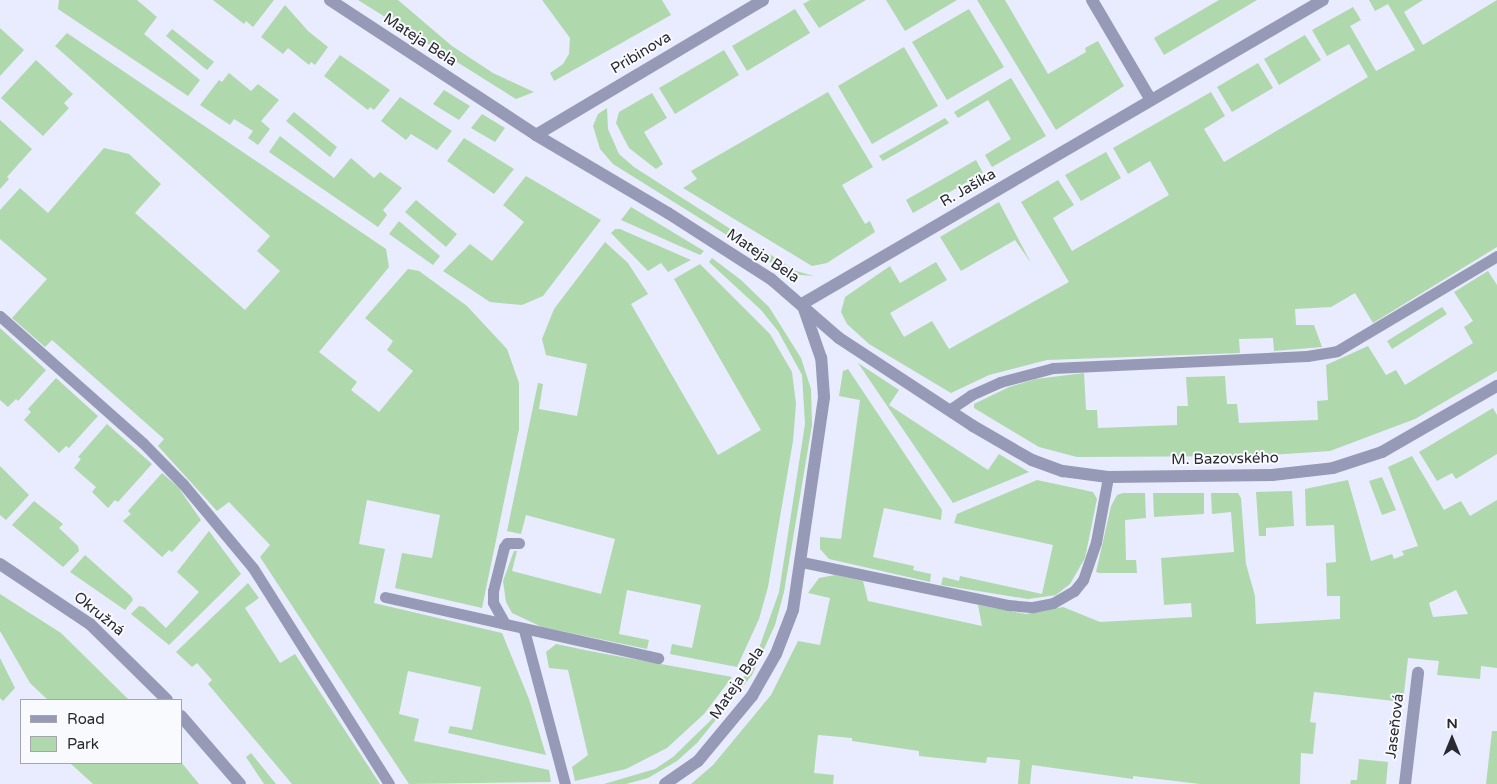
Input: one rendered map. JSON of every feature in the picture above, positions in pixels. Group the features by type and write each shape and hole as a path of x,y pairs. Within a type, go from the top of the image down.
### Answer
{"street":[{"name":"Mateja Bela","path":"330,0 536,135 668,213 771,279 802,304 821,358 824,397 794,610 784,639 758,686 706,753 686,772 665,784"},
{"name":"Pribinova","path":"536,135 763,0"},
{"path":"1092,0 1151,100"},
{"name":"R. Jašíka","path":"802,304 1323,0"},
{"name":"M. Bazovského","path":"802,304 839,338 950,410 1041,464 1074,474 1108,477 1272,475 1333,468 1382,452 1497,386"},
{"name":"Okružná","path":"0,564 90,624 166,699"},
{"name":"Jaseňová","path":"1405,784 1418,673"},
{"path":"182,717 240,784"}],"lane":[{"path":"950,410 971,395 1000,382 1053,368 1307,356 1337,351 1497,256"},
{"path":"0,316 143,443 184,484 253,568 388,784"},
{"path":"802,562 1008,605 1034,606 1053,603 1074,591 1083,580 1096,542 1108,477"},
{"path":"505,624 493,602 493,591 504,547 507,543 519,543"},
{"path":"384,597 524,630 658,658"},
{"path":"524,630 565,784"}],"green space":[{"path":"59,0 137,0 157,17 144,34 200,80 188,96 58,9"},
{"path":"213,0 274,0 253,27 246,21 244,24"},
{"path":"358,0 398,0 452,46 493,73 534,92 516,99"},
{"path":"542,0 662,0 671,15 554,81 550,73 563,64 569,54 570,38"},
{"path":"810,0 866,0 819,28 803,4"},
{"path":"886,0 957,0 905,31"},
{"path":"977,0 1005,0 1048,74 1086,52 1085,48 1098,41 1124,86 1056,130"},
{"path":"1219,0 1257,0 1164,55 1154,38"},
{"path":"1369,0 1423,0 1404,12 1423,45 1497,0 1497,247 1373,323 1355,293 1331,307 1295,309 1296,325 1314,325 1322,347 1274,351 1273,338 1239,339 1240,353 1047,360 989,375 951,393 869,344 847,324 841,312 845,297 890,266 900,283 936,262 947,280 890,313 904,337 932,321 949,349 1069,282 1021,202 1058,180 1074,205 1053,218 1072,251 1169,195 1150,161 1128,174 1113,148 1211,92 1225,116 1204,129 1224,162 1368,77 1349,44 1327,56 1312,30 1353,7 1361,20 1350,26 1376,71 1415,50 1388,4 1375,11"},
{"path":"285,5 308,31 328,47 315,65 311,62 309,65 288,48 283,54 261,37"},
{"path":"795,9 810,33 747,71 732,46"},
{"path":"969,9 1004,67 947,100 912,42"},
{"path":"0,28 24,50 0,76"},
{"path":"172,29 214,62 207,70 166,36"},
{"path":"67,33 386,249 389,267 319,352 357,382 351,390 379,412 413,371 387,350 393,341 365,318 408,269 419,271 467,306 507,349 519,383 519,429 482,608 395,588 402,553 432,558 440,515 367,500 359,544 385,549 374,603 502,633 529,699 546,755 448,733 450,726 472,730 481,687 408,671 399,714 419,719 414,741 549,770 551,782 409,784 260,557 270,545 229,502 217,511 158,446 164,439 52,340 45,347 12,318 47,279 0,239 0,210 20,188 48,213 104,148 129,154 161,184 135,213 245,310 280,271 257,251 270,236 55,46"},
{"path":"1305,35 1321,60 1279,85 1264,59"},
{"path":"904,47 938,106 872,144 838,86"},
{"path":"724,50 739,75 675,114 659,88"},
{"path":"340,55 390,90 374,110 370,107 368,110 324,76"},
{"path":"36,60 73,94 64,103 69,108 43,136 1,98"},
{"path":"1258,63 1273,88 1232,112 1217,87"},
{"path":"229,73 251,91 258,84 279,100 261,121 270,129 258,145 248,138 253,131 234,119 230,125 200,105 219,80 222,82"},
{"path":"1011,78 1046,136 992,167 985,155 1011,139 988,100 958,118 954,112"},
{"path":"444,90 470,106 459,120 433,104"},
{"path":"828,92 873,167 842,185 865,224 870,221 875,232 827,263 812,266 683,188 697,179 691,171"},
{"path":"652,93 667,118 644,132 663,164 656,169 629,148 616,123 619,112"},
{"path":"400,97 452,131 437,150 411,134 406,140 381,121"},
{"path":"607,108 608,129 619,154 634,167 796,271 814,276 789,274 613,164 600,149 593,126 598,114"},
{"path":"294,112 337,147 330,157 286,121"},
{"path":"482,114 505,128 495,142 471,128"},
{"path":"945,118 949,123 915,143 883,161 879,156"},
{"path":"0,120 32,149 7,177 9,179 0,189"},
{"path":"280,136 334,178 351,158 374,178 380,172 402,188 383,210 387,215 378,227 269,152"},
{"path":"464,138 514,169 494,194 447,161"},
{"path":"1106,152 1121,178 1081,201 1065,175"},
{"path":"976,160 983,173 913,213 906,200"},
{"path":"526,176 601,220 543,296 522,305 490,302 443,271 470,244 492,261 524,222 503,205"},
{"path":"416,200 457,234 446,247 405,212"},
{"path":"999,202 1031,263 1015,240 961,271 940,237"},
{"path":"631,207 704,251 700,255 621,220"},
{"path":"399,221 440,256 433,265 389,234"},
{"path":"615,229 620,229 691,260 668,272 661,263 648,271 611,233"},
{"path":"605,242 628,263 648,294 631,304 718,455 761,430 674,279 700,264 770,334 792,372 796,404 793,441 768,587 759,619 737,667 670,654 672,644 692,648 701,605 627,590 619,634 649,640 647,649 542,627 512,613 506,602 503,581 514,551 517,551 512,571 601,594 615,539 526,515 521,534 507,531 538,383 543,384 539,409 577,416 587,364 546,355 542,339 554,309"},
{"path":"712,258 741,280 769,307 801,358 811,389 812,425 784,592 775,625 752,675 697,743 677,761 648,778 626,784 604,784 655,769 673,757 711,720 746,674 758,651 779,592 805,424 802,375 778,331 761,310 709,262"},
{"path":"1488,271 1497,285 1497,371 1415,419 1330,451 1256,456 1077,457 1039,447 974,408 974,404 1009,387 1036,379 1084,373 1086,410 1097,410 1098,428 1177,425 1177,406 1188,406 1186,377 1225,376 1227,404 1237,404 1239,423 1318,420 1317,401 1328,400 1326,365 1368,346 1386,375 1396,370 1405,385 1473,343 1464,327 1473,321 1454,292"},
{"path":"1442,307 1447,314 1392,349 1387,341"},
{"path":"0,328 46,370 18,401 16,399 8,407 0,400"},
{"path":"858,363 899,390 889,405 988,470 999,454 1029,472 953,503"},
{"path":"848,369 942,510 941,520 884,508 873,557 914,566 913,570 931,574 930,582 829,559 820,549 820,537 841,539 860,400 839,396 843,371"},
{"path":"56,378 98,416 69,448 66,446 59,453 24,420 31,412 28,409"},
{"path":"1493,408 1497,415 1497,454 1456,479 1452,473 1437,481 1419,452"},
{"path":"107,424 152,464 118,502 115,500 108,508 92,492 96,487 74,468 81,459 78,457"},
{"path":"1412,456 1444,510 1461,501 1470,516 1497,500 1497,668 1481,666 1480,679 1437,675 1439,661 1408,658 1403,702 1314,692 1310,722 1316,723 1313,754 1301,753 1300,784 1200,784 1133,776 1133,779 1032,765 1030,784 1018,784 1020,760 987,757 986,763 919,756 919,751 852,741 852,738 818,735 814,773 834,775 833,784 691,784 713,765 771,695 798,641 820,645 830,598 808,593 819,578 835,575 863,581 868,601 982,626 978,605 1026,614 1063,607 1100,622 1192,617 1191,603 1164,605 1161,558 1234,552 1231,512 1212,514 1211,493 1238,493 1241,498 1246,564 1255,596 1256,624 1340,619 1340,596 1327,596 1326,563 1336,562 1334,525 1306,526 1305,489 1348,480 1371,561 1392,554 1394,559 1404,555 1402,551 1418,546 1388,467","holes":["1456,590 1468,614 1433,617 1429,603"]},
{"path":"0,466 29,495 6,520 0,515"},
{"path":"162,473 178,487 201,520 172,552 169,550 162,557 123,521 131,514 128,511"},
{"path":"1382,477 1396,510 1382,515 1369,481"},
{"path":"1037,480 1093,492 1097,499 1085,558 1070,584 1056,595 1028,599 941,585 943,577 959,581 960,576 1042,594 1053,545 954,523 957,514"},
{"path":"1292,491 1294,526 1266,528 1266,536 1259,536 1256,492"},
{"path":"1123,493 1145,493 1146,518 1125,520 1126,560 1136,560 1137,573 1099,573 1096,572 1111,506 1117,495"},
{"path":"1153,493 1204,493 1204,514 1154,517"},
{"path":"34,501 63,524 59,528 78,546 79,551 63,567 12,525"},
{"path":"209,531 241,574 169,645 131,614 139,606 144,607 166,628 199,592 177,572"},
{"path":"85,555 131,596 133,600 125,610 70,572"},
{"path":"248,583 259,598 245,608 280,663 295,654 380,784 292,784 208,684 212,680 197,663 192,667 176,652"},
{"path":"0,594 61,633 128,699 47,699 30,683 0,631"},
{"path":"556,644 732,677 704,714 667,748 626,769 575,781 572,767 588,755 568,670 549,668 546,652"},
{"path":"0,658 15,688 3,701 0,698"},
{"path":"1492,731 1497,731 1497,784 1486,784"},
{"path":"251,753 276,784 264,784 246,757"},
{"path":"1359,759 1388,762 1386,784 1350,784 1351,780 1357,780"},
{"path":"182,763 199,784 93,784 71,764"}]}
